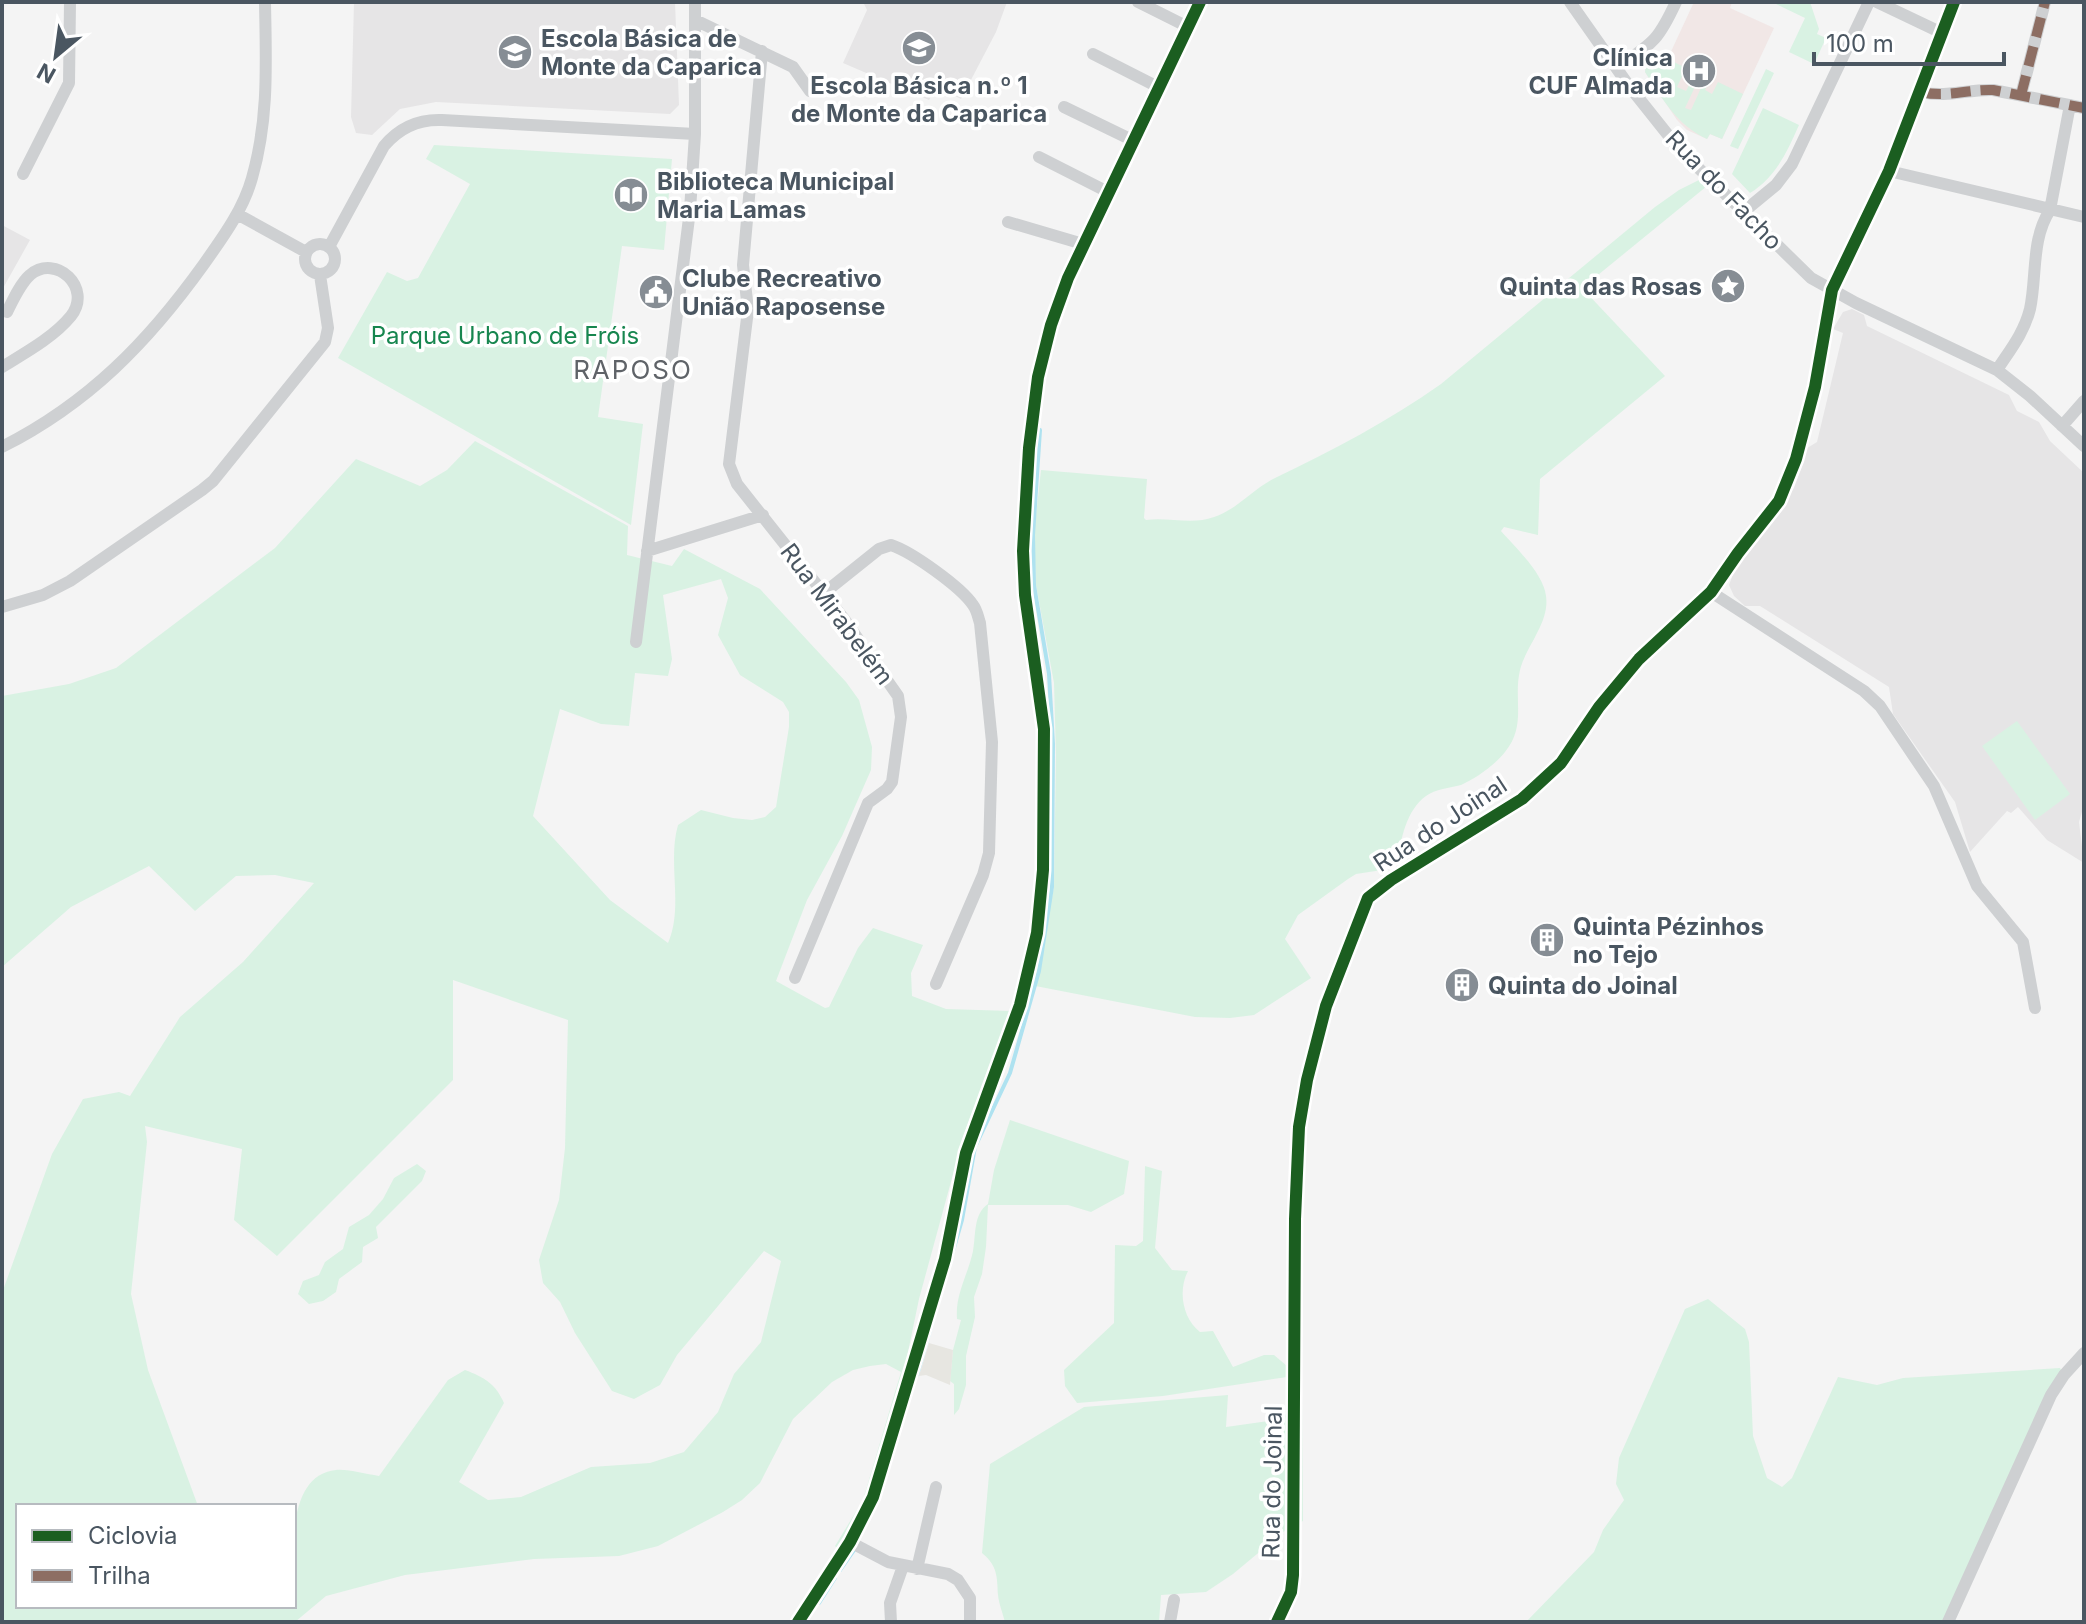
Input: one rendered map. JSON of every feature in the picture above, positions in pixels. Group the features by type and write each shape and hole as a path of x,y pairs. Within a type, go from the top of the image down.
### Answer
{"street":[{"path":"23,174 69,83 70,2"},
{"path":"2,445 68,407 148,337 172,309 237,214 251,180 265,115 265,2"},
{"path":"636,642 688,225 695,134 695,2"},
{"path":"1138,2 1188,27"},
{"path":"798,1622 850,1542 873,1497 945,1259 966,1153 1020,1005 1037,933 1043,870 1044,729 1023,573 1029,448 1038,377 1051,325 1083,244 1200,2"},
{"name":"Rua do Facho","path":"1570,2 1680,150 1811,278 1997,370 2084,446"},
{"path":"1618,67 1653,44 1676,2"},
{"path":"1742,213 1776,185 1792,164 1869,2"},
{"path":"1877,2 1942,33"},
{"name":"Rua do Joinal","path":"1277,1622 1291,1592 1293,1575 1295,1219 1299,1127 1307,1080 1326,1006 1368,898 1391,880 1522,799 1561,763 1599,707 1639,659 1711,592 1779,501 1815,387 1832,290 1889,171 1954,2"},
{"path":"2021,95 2045,2"},
{"path":"695,20 793,67 810,91"},
{"name":"Rua Mirabelém","path":"762,51 743,265 748,310 728,458 733,478 824,593 895,690 901,717 892,782 866,808 795,978"},
{"path":"1093,54 1158,87"},
{"path":"1921,92 1940,96 1980,89 2080,106 2050,210 2043,221 2033,268 2030,307 2021,334 1997,370"},
{"path":"1064,107 1132,140"},
{"path":"329,247 384,146 397,133 414,124 442,120 695,134"},
{"path":"1039,157 1108,192"},
{"path":"1889,171 2084,217"},
{"path":"237,214 306,252"},
{"path":"1008,222 1083,244"},
{"path":"315,244 329,247 334,255 333,266 320,275 310,272 306,266 306,252 315,244"},
{"path":"2,367 27,352 71,316 77,305 78,292 72,277 60,270 41,269 30,275 7,312"},
{"path":"2,607 43,595 70,581 213,481 325,342 328,328 320,275"},
{"path":"2062,426 2084,401"},
{"path":"647,551 763,515"},
{"path":"824,593 879,549 891,545 913,556 965,595 975,607 980,623 992,742 989,853 983,875 936,984"},
{"path":"1711,592 1864,691 1880,706 1934,786 1977,886 2023,942 2035,1008"},
{"path":"1948,1622 2051,1395 2084,1353"},
{"path":"917,1569 936,1487"},
{"path":"850,1542 873,1556 903,1566 948,1574 963,1584 970,1598 970,1622"},
{"path":"891,1622 890,1603 903,1566"},
{"path":"810,1622 814,1597"},
{"path":"1170,1622 1174,1600"}],"shaded area":[{"name":"Escola Básica de Monte da Caparica","path":"354,2 675,2 679,105 670,114 436,102 400,109 372,135 356,133 351,117"},
{"name":"Escola Básica n.º 1 de Monte da Caparica","path":"863,2 1007,2 996,32 961,99 937,87 929,100 843,63 867,10"},
{"name":"Clínica CUF Almada","path":"1694,2 1732,2 1730,8 1774,28 1722,139 1710,134 1707,139 1687,130 1645,72 1648,63 1658,54 1668,58"},
{"path":"2,225 30,240 2,290"},
{"path":"1852,309 1864,315 1867,326 2009,395 2017,411 2039,422 2050,441 2084,473 2084,805 2079,822 2084,863 2047,840 2018,807 2011,813 2007,811 1970,852 1955,802 1893,714 1889,687 1760,606 1745,606 1734,596 1729,585 1734,572 1794,488 1804,450 1817,442 1843,333 1833,329 1843,312"}],"green space":[{"path":"1772,2 1810,2 1819,29 1817,34 1826,38 1814,64 1789,52 1805,18"},
{"path":"1658,54 1686,68 1677,87 1686,91 1696,72 1701,74 1685,108 1691,110 1706,77 1711,79 1705,90 1712,94 1718,82 1743,94 1722,139 1710,134 1707,139 1696,133 1665,102 1645,72 1646,65"},
{"path":"1766,69 1774,73 1738,149 1730,146"},
{"path":"1763,108 1799,125 1774,172 1750,193 1732,174"},
{"name":"Parque Urbano de Fróis","path":"434,145 672,159 664,250 622,246 598,417 643,424 631,525 338,358 387,272 407,281 418,278 470,184 426,159"},
{"path":"1701,179 1707,186 1582,288 1665,376 1540,479 1538,535 1504,527 1501,531 1528,561 1540,579 1546,596 1541,625 1520,670 1518,722 1512,742 1505,752 1472,779 1434,792 1419,802 1406,826 1397,862 1382,870 1356,874 1298,915 1285,939 1311,978 1254,1015 1195,1017 1020,983 1048,916 1054,887 1054,683 1036,585 1034,534 1041,470 1147,479 1146,520 1198,520 1223,513 1267,483 1360,434 1441,384 1655,207"},
{"path":"475,441 628,526 627,555 672,566 684,549 760,589 859,700 872,747 871,770 842,836 807,900 776,981 825,1008 829,1007 858,948 873,928 923,945 911,973 912,996 946,1009 1011,1011 964,1134 919,1299 903,1376 864,1501 838,1549 835,1546 863,1500 901,1372 886,1364 853,1370 832,1382 793,1419 760,1483 742,1500 658,1546 619,1556 534,1559 405,1575 326,1596 295,1622 2,1622 2,1293 52,1154 83,1099 119,1092 130,1096 180,1017 243,962 314,883 275,875 236,876 195,911 149,866 71,907 2,967 2,696 69,684 116,668 275,548 356,459 420,486 447,470","holes":["721,579 728,598 718,635 740,675 783,702 789,712 776,807 765,817 752,820 701,810 678,825 674,854 675,914 668,943 610,900 533,816 560,709 601,724 629,726 635,673 668,676 672,659 663,595","453,980 568,1020 565,1148 559,1200 539,1260 543,1283 560,1302 575,1333 612,1391 634,1399 660,1385 677,1355 764,1251 781,1261 761,1342 734,1374 718,1412 684,1452 650,1463 591,1467 521,1497 488,1500 459,1482 504,1403 489,1382 465,1370 448,1380 379,1476 336,1470 319,1476 307,1488 296,1521 296,1608 16,1608 16,1504 197,1504 148,1370 131,1294 147,1142 145,1126 242,1149 234,1220 277,1256 453,1080"]},
{"path":"2017,721 2070,794 2035,820 1982,746"},
{"path":"1010,1120 1129,1161 1124,1194 1091,1212 1068,1205 988,1205 986,1247 982,1274 974,1297 975,1317 966,1356 966,1385 959,1409 954,1415 954,1384 950,1381 953,1350 961,1320 957,1319 958,1301 973,1251 977,1219 988,1204 994,1170"},
{"path":"417,1164 426,1171 422,1181 376,1227 378,1238 363,1247 362,1262 339,1279 336,1292 323,1301 309,1304 298,1294 303,1281 319,1275 325,1262 343,1249 349,1227 369,1215 383,1199 394,1178"},
{"path":"1145,1166 1162,1171 1155,1248 1172,1270 1188,1271 1183,1295 1189,1319 1200,1332 1213,1331 1233,1367 1264,1355 1274,1355 1287,1366 1287,1377 1163,1396 1077,1403 1065,1386 1064,1370 1114,1323 1115,1245 1136,1246 1143,1241"},
{"path":"1708,1299 1745,1329 1749,1342 1753,1436 1767,1478 1782,1487 1792,1478 1838,1377 1877,1385 1903,1378 2060,1368 2064,1375 1948,1622 1526,1622 1594,1552 1603,1530 1624,1500 1616,1484 1619,1458 1685,1309"},
{"path":"1302,1393 1303,1521 1287,1529 1206,1592 1161,1595 1159,1622 1005,1622 996,1572 982,1553 990,1464 1084,1407 1228,1395 1226,1427 1282,1419"}],"sand":[{"path":"929,1343 953,1350 950,1385 926,1375 919,1376"}],"waterway":[{"path":"951,1258 962,1220 975,1147 1010,1073 1039,971 1052,887 1053,744 1049,674 1034,585 1033,535 1040,430"},
{"path":"917,1375 944,1282"},
{"path":"840,1570 854,1550"},
{"path":"819,1603 835,1578"}],"marked path":[{"path":"2021,95 2045,2"},
{"path":"1921,92 1940,94 1993,90 2084,108"}],"cycle path":[{"path":"798,1622 850,1542 873,1497 945,1259 966,1153 1020,1005 1037,933 1043,870 1044,729 1025,595 1023,551 1029,448 1038,377 1051,325 1068,278 1200,2"},
{"path":"1277,1622 1291,1592 1293,1575 1295,1219 1299,1127 1307,1080 1326,1006 1368,898 1391,880 1522,799 1561,763 1599,707 1639,659 1711,592 1779,501 1796,459 1815,387 1832,290 1889,171 1954,2"}],"place":[{"name":"Escola Básica n.º 1 de Monte da Caparica","path":"919,48"},
{"name":"Escola Básica de Monte da Caparica","path":"515,52"},
{"name":"Clínica CUF Almada","path":"1699,71"},
{"name":"Biblioteca Municipal Maria Lamas","path":"631,195"},
{"name":"Quinta das Rosas","path":"1728,286"},
{"name":"Clube Recreativo União Raposense","path":"656,292"},
{"name":"Quinta Pézinhos no Tejo","path":"1547,940"},
{"name":"Quinta do Joinal","path":"1462,985"}],"district":[{"name":"RAPOSO","path":"633,369"}]}
